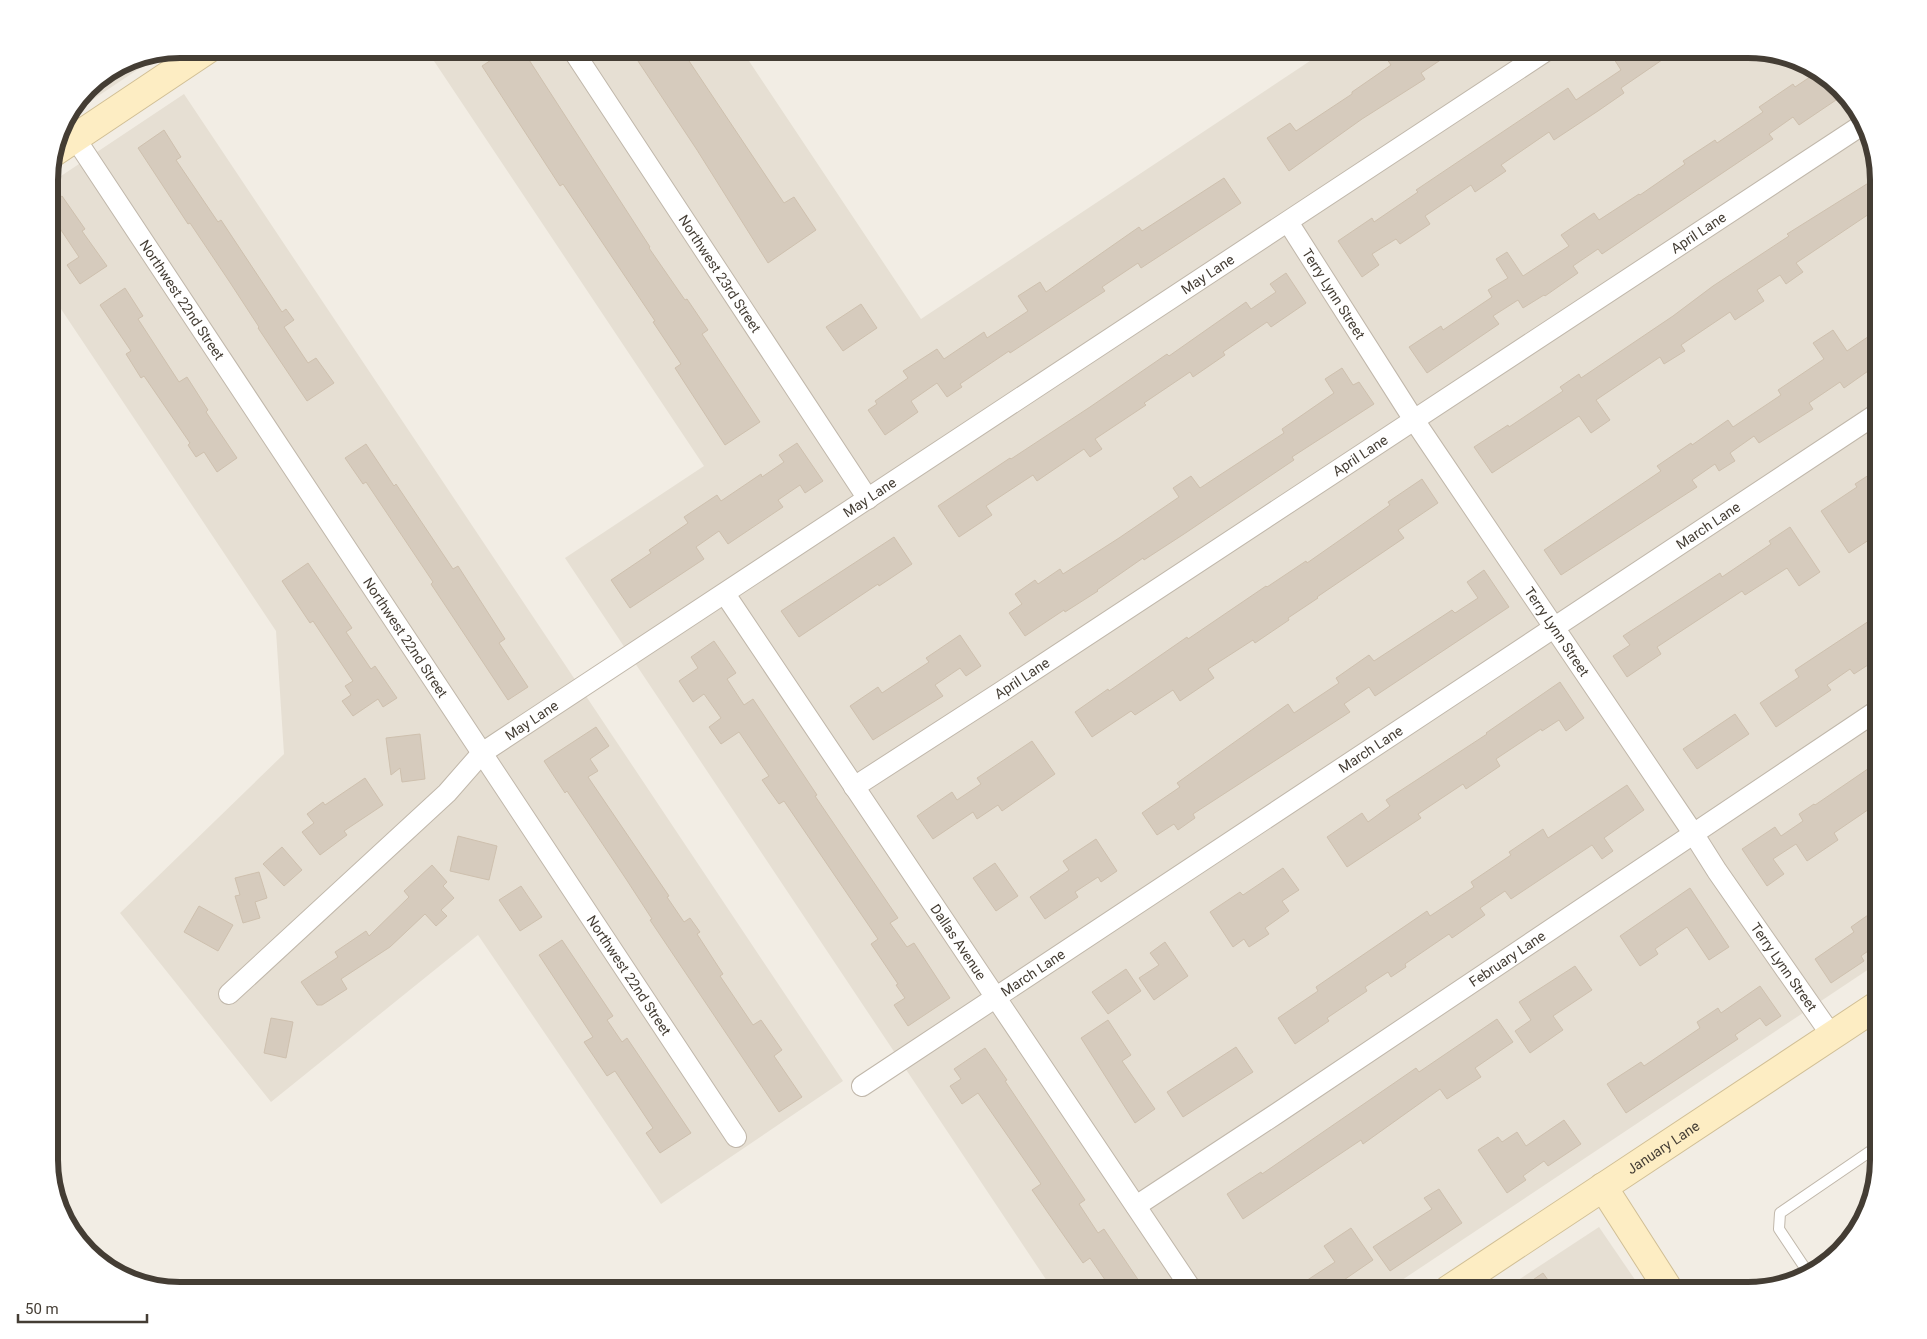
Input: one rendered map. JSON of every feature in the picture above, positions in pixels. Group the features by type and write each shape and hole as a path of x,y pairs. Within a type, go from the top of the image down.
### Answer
{"street":[{"path":"64,145 194,58"},
{"name":"Northwest 23rd Street","path":"578,58 868,499"},
{"name":"May Lane","path":"228,994 448,793 482,753 1534,58"},
{"name":"April Lane","path":"854,787 1009,687 1858,128"},
{"name":"Northwest 22nd Street","path":"64,145 482,753 736,1137"},
{"name":"Terry Lynn Street","path":"1288,222 1414,420 1717,871 1832,1036"},
{"name":"March Lane","path":"862,1086 1870,418"},
{"name":"Dallas Avenue","path":"725,594 1187,1282"},
{"name":"February Lane","path":"1136,1206 1870,715"},
{"name":"January Lane","path":"1460,1282 1870,1010"},
{"path":"1603,1187 1664,1282"}],"lane":[{"path":"1804,1267 1779,1229 1780,1213 1870,1151"}],"shaded area":[{"path":"432,58 747,58 921,319 1314,58 1747,58 1779,62 1801,70 1828,88 1849,112 1863,141 1870,180 1870,968 1399,1282 1048,1282 565,558 704,466"},
{"path":"149,62 82,107 99,88 112,78 126,70"},
{"path":"184,94 843,1081 661,1204 478,935 271,1102 120,913 284,754 276,631 58,304 58,178"},
{"path":"1599,1227 1637,1282 1515,1282"}],"building":[{"path":"494,58 528,58 649,248 708,330 702,334 760,422 725,445 675,368 681,364 653,322 655,321 563,184 560,186 482,66"},
{"path":"636,58 687,58 784,203 794,197 816,230 768,263"},
{"path":"1386,58 1444,58 1421,73 1425,79 1362,119 1289,171 1267,138 1290,123 1296,131 1352,94 1352,92 1391,65"},
{"path":"1665,58 1621,88 1624,93 1554,140 1549,132 1501,165 1506,171 1475,192 1471,185 1425,216 1430,224 1400,244 1396,239 1372,254 1379,265 1362,277 1338,241 1372,218 1374,222 1418,192 1416,190 1568,88 1576,100 1621,70 1614,59"},
{"path":"1812,76 1838,98 1799,125 1793,117 1769,134 1773,139 1602,254 1598,249 1573,266 1578,273 1545,296 1523,308 1518,300 1493,316 1499,324 1427,373 1409,347 1441,326 1443,330 1492,297 1488,290 1508,278 1496,259 1507,252 1523,276 1569,246 1561,235 1594,213 1599,220 1640,195 1685,164 1683,161 1715,140 1717,143 1763,112 1759,107 1793,84 1795,87"},
{"path":"164,130 181,157 176,160 218,222 221,220 282,312 286,309 294,320 284,327 308,363 316,358 334,383 307,401 229,281 190,223 188,224 138,148"},
{"path":"1224,178 1241,203 1141,268 1138,263 1102,287 1105,291 1010,353 1009,351 960,384 962,387 947,397 937,383 911,401 918,412 885,435 868,410 877,404 875,401 908,378 903,371 937,349 944,359 984,332 987,338 1028,311 1018,296 1040,282 1046,292 1139,227 1142,231"},
{"path":"1870,182 1870,213 1796,263 1803,272 1786,284 1780,275 1757,290 1764,301 1735,320 1730,312 1681,345 1685,351 1664,364 1660,357 1596,400 1610,420 1591,433 1579,416 1492,473 1474,447 1508,425 1509,427 1563,391 1560,387 1579,374 1581,378 1673,316 1713,286 1789,236 1787,234"},
{"path":"62,196 85,229 82,231 107,266 80,284 67,265 79,257 58,226 58,199"},
{"path":"1286,273 1306,303 1271,327 1267,322 1223,352 1225,355 1193,377 1190,372 1144,403 1146,405 1095,439 1102,449 1090,457 1084,449 1037,481 1033,475 986,506 992,515 959,537 938,506 1090,407 1167,354 1169,356 1246,302 1251,309 1276,292 1270,284"},
{"path":"125,288 143,316 138,319 179,382 187,377 208,410 206,412 237,458 217,472 204,452 196,457 188,445 190,443 144,376 141,378 126,354 131,351 100,305"},
{"path":"861,304 877,328 843,351 826,327"},
{"path":"1833,330 1847,351 1870,335 1870,370 1844,388 1840,382 1809,403 1813,409 1759,443 1754,436 1730,453 1735,461 1719,471 1715,464 1692,480 1697,487 1561,575 1544,550 1661,471 1657,466 1691,443 1692,445 1728,420 1733,427 1781,395 1778,390 1824,359 1813,343"},
{"path":"1342,368 1353,385 1359,382 1374,404 1292,457 1294,460 1184,534 1144,560 1143,558 1098,591 1065,612 1064,610 1025,636 1009,613 1022,604 1015,594 1035,580 1038,584 1060,569 1063,574 1119,538 1179,497 1173,488 1191,476 1200,488 1284,433 1282,429 1334,393 1325,379"},
{"path":"797,443 823,481 805,493 800,485 778,500 783,507 728,544 719,531 696,547 704,559 630,608 611,580 651,553 649,550 688,523 684,517 717,495 721,501 761,474 762,477 784,462 779,455"},
{"path":"366,444 394,486 396,484 453,569 458,566 505,639 499,643 528,687 508,700 431,584 433,582 366,482 363,484 345,458"},
{"path":"1870,474 1870,539 1849,553 1821,511 1857,487 1855,484"},
{"path":"1422,479 1438,503 1398,530 1404,538 1317,597 1288,618 1289,620 1255,643 1253,640 1208,669 1214,678 1180,701 1173,690 1135,715 1131,711 1092,737 1075,712 1266,586 1306,561 1307,563 1390,505 1388,502"},
{"path":"1790,527 1820,572 1799,586 1787,568 1745,595 1742,591 1657,647 1661,654 1627,677 1613,656 1630,645 1623,636 1720,573 1722,577 1771,544 1769,541"},
{"path":"894,537 912,564 879,586 878,584 799,637 781,611"},
{"path":"308,563 352,628 346,632 371,669 375,666 397,698 383,707 378,699 353,716 342,701 351,695 345,686 353,681 313,621 310,623 282,581"},
{"path":"1484,570 1509,607 1375,696 1369,687 1344,704 1350,712 1193,814 1195,818 1178,830 1174,824 1157,835 1142,813 1180,787 1177,783 1288,704 1294,713 1339,683 1336,678 1369,655 1374,661 1452,610 1455,613 1478,598 1467,582"},
{"path":"1870,620 1870,656 1867,658 1870,664 1854,674 1850,669 1827,685 1831,690 1776,727 1760,703 1799,677 1795,670"},
{"path":"960,635 981,666 966,676 960,668 935,685 943,696 873,740 850,706 878,687 882,693 929,662 926,658"},
{"path":"714,641 736,673 727,679 744,705 753,699 817,795 815,796 898,918 890,923 907,947 914,943 950,998 908,1026 894,1005 905,998 896,985 898,984 871,944 878,939 784,801 779,804 762,780 769,776 739,732 721,744 709,727 721,718 704,694 693,702 679,681 698,668 691,657"},
{"path":"1560,682 1584,718 1566,731 1559,720 1542,731 1541,729 1496,759 1500,766 1466,789 1463,784 1418,814 1421,818 1347,867 1327,837 1362,813 1368,822 1390,806 1386,800 1487,734"},
{"path":"1735,714 1749,734 1697,769 1683,749"},
{"path":"596,727 609,746 590,759 598,771 588,777 669,896 667,897 684,922 690,918 700,932 697,934 723,974 720,976 753,1025 761,1020 782,1050 774,1056 802,1097 779,1112 650,920 652,919 626,879 567,791 565,793 544,761"},
{"path":"420,734 425,779 402,782 400,768 391,775 386,738"},
{"path":"1032,741 1055,774 1002,811 998,805 977,819 973,812 933,839 917,816 952,792 957,800 981,784 977,778"},
{"path":"1870,767 1870,808 1834,833 1838,840 1807,861 1796,844 1773,859 1784,874 1767,886 1742,849 1775,827 1781,836 1803,821 1799,814"},
{"path":"365,778 383,805 344,831 347,835 320,855 302,832 314,823 307,814 323,802 325,805"},
{"path":"1627,785 1644,810 1604,838 1613,851 1602,859 1592,845 1511,899 1505,891 1480,908 1485,915 1452,938 1449,934 1405,964 1406,967 1391,977 1388,972 1365,987 1367,991 1327,1018 1329,1021 1295,1044 1278,1018 1318,991 1316,987 1427,911 1430,916 1474,887 1471,882 1511,855 1509,852 1543,829 1548,838"},
{"path":"458,836 497,846 489,880 450,871"},
{"path":"1096,839 1117,871 1101,882 1098,877 1075,892 1078,897 1045,919 1030,897 1069,870 1063,861"},
{"path":"282,847 302,870 284,886 263,864"},
{"path":"995,863 1018,896 996,911 973,878"},
{"path":"432,865 447,882 443,886 454,898 441,910 447,916 436,926 425,914 390,947 341,979 347,989 322,1005 317,1005 301,982 338,957 335,952 366,931 369,936 409,897 404,891"},
{"path":"1283,868 1299,890 1282,901 1289,911 1265,928 1269,934 1249,947 1244,939 1233,947 1210,912 1240,892 1243,895"},
{"path":"259,872 267,898 255,902 260,918 243,923 235,896 240,895 235,878"},
{"path":"521,886 542,917 520,931 499,900"},
{"path":"1690,888 1729,947 1709,960 1687,927 1655,949 1658,954 1640,966 1620,936"},
{"path":"199,906 233,925 218,951 184,932"},
{"path":"1870,914 1870,950 1861,956 1864,961 1831,983 1815,959 1854,932 1851,927"},
{"path":"562,940 613,1016 607,1020 622,1042 627,1038 691,1133 660,1153 646,1133 653,1128 615,1071 607,1076 584,1042 593,1037 539,955"},
{"path":"1165,942 1188,976 1154,1000 1139,978 1159,965 1150,953"},
{"path":"1575,966 1592,990 1553,1016 1563,1030 1530,1053 1515,1031 1531,1020 1519,1002"},
{"path":"1126,969 1141,991 1108,1014 1092,992"},
{"path":"1760,986 1781,1016 1766,1026 1760,1018 1735,1035 1738,1039 1626,1113 1607,1084 1641,1062 1644,1066 1700,1028 1697,1022 1718,1008 1721,1013"},
{"path":"271,1018 293,1022 286,1058 264,1053"},
{"path":"1497,1019 1513,1042 1475,1068 1481,1077 1447,1099 1440,1089 1363,1144 1361,1140 1243,1219 1227,1194 1261,1172 1262,1174 1416,1068 1419,1072"},
{"path":"1108,1020 1131,1055 1122,1061 1155,1109 1135,1123 1081,1038"},
{"path":"1236,1047 1253,1072 1183,1117 1167,1092"},
{"path":"985,1048 1085,1200 1079,1204 1098,1233 1104,1229 1139,1281 1106,1282 1090,1258 1083,1263 1032,1190 1041,1184 978,1093 962,1104 950,1086 961,1079 954,1069"},
{"path":"1564,1120 1581,1144 1548,1166 1544,1161 1523,1176 1526,1180 1507,1193 1478,1150 1498,1137 1502,1142 1517,1132 1526,1146"},
{"path":"1439,1189 1462,1223 1390,1271 1373,1247 1432,1209 1424,1198"},
{"path":"1351,1228 1373,1260 1341,1282 1304,1282 1335,1262 1324,1246"},
{"path":"1543,1273 1549,1282 1530,1282"}]}
